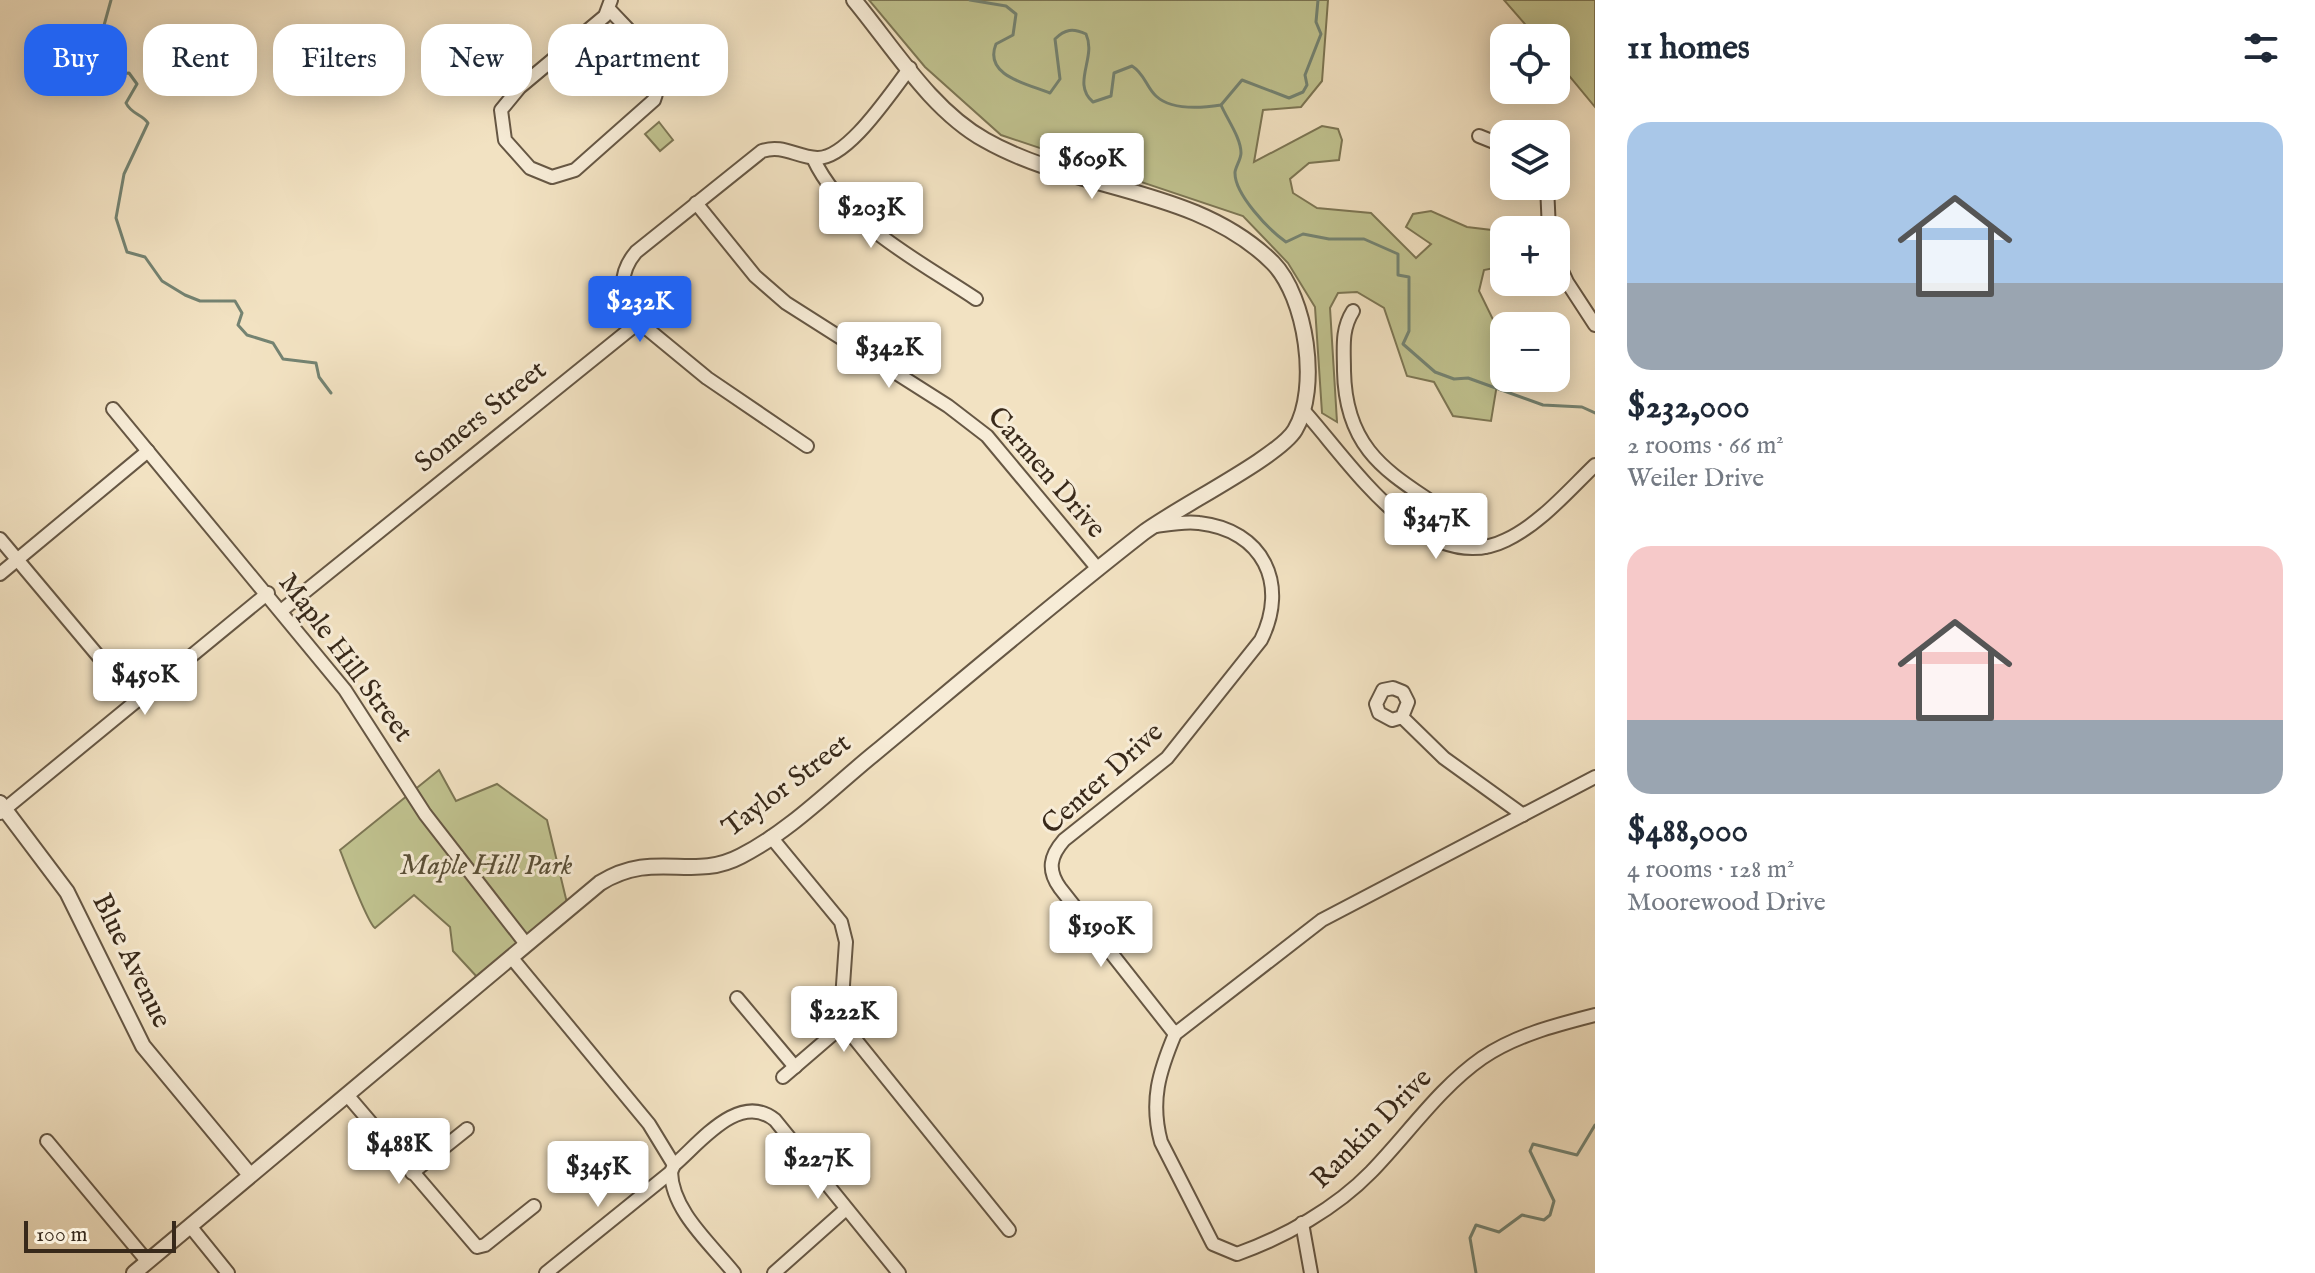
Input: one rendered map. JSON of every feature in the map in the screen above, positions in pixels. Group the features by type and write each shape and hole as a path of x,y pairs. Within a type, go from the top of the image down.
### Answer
{"street":[{"path":"854,0 948,112 986,141 1048,167 1211,219 1261,252 1291,286 1299,308 1307,365 1304,411 1407,522 1434,540 1457,549 1500,543 1524,529 1595,465"},
{"path":"610,4 656,63 659,87 654,100 575,170 552,177 541,175 505,140 501,110 520,87 610,4"},
{"path":"807,446 707,378 639,322 624,295 622,271 636,252 762,151 783,148 813,158 826,158 850,141 910,68"},
{"path":"1479,136 1490,140"},
{"path":"813,158 822,179 862,221 976,299"},
{"name":"Carmen Drive","path":"696,203 755,276 786,303 948,406 987,436 1098,569"},
{"path":"1570,287 1595,325"},
{"path":"1353,311 1344,326 1345,385 1356,428 1391,474 1460,522 1485,547"},
{"name":"Somers Street","path":"281,611 639,322"},
{"name":"Maple Hill Street","path":"113,409 345,690 425,814 526,944"},
{"name":"Taylor Street","path":"134,1273 600,883 624,869 648,864 711,866 728,862 771,837 1153,526 1281,445 1296,428 1304,411"},
{"path":"0,574 148,451"},
{"name":"Center Drive","path":"1153,526 1198,522 1236,533 1250,544 1267,566 1274,599 1270,622 1261,640 1177,748 1064,840 1051,858 1054,880 1175,1034"},
{"path":"0,539 136,701"},
{"path":"2,808 268,593"},
{"path":"1402,717 1444,758 1523,815"},
{"path":"1175,1034 1322,920 1595,777"},
{"name":"Blue Avenue","path":"2,808 67,892 143,1046 250,1175"},
{"path":"771,837 841,922 846,942 840,1028 783,1077"},
{"path":"511,957 649,1124 673,1169 672,1187 679,1203 734,1273"},
{"path":"737,998 795,1067"},
{"name":"Rankin Drive","path":"1175,1034 1156,1088 1156,1124 1167,1156 1213,1244 1237,1254 1302,1223 1355,1187 1456,1079 1486,1056 1541,1029 1595,1015"},
{"path":"840,1028 855,1039 1009,1230"},
{"path":"348,1096 477,1247 485,1245 534,1206"},
{"path":"546,1273 733,1116 742,1112 762,1112 775,1120 899,1273"},
{"path":"412,1173 467,1129"},
{"path":"47,1141 147,1261"},
{"path":"774,1273 846,1209"},
{"path":"1302,1223 1311,1273"},
{"path":"190,1226 228,1273"}],"green space":[{"path":"869,0 1328,0 1322,81 1301,107 1263,110 1254,162 1322,126 1338,129 1342,140 1339,160 1309,163 1290,179 1293,193 1317,208 1371,213 1416,258 1431,244 1406,227 1413,214 1431,211 1467,227 1490,230 1490,269 1484,270 1479,291 1490,313 1490,392 1496,392 1491,421 1453,416 1434,382 1407,376 1384,308 1357,292 1338,293 1330,308 1337,422 1322,413 1315,307 1288,263 1243,216 1001,135 925,67"},
{"path":"1504,0 1595,0 1595,107 1570,77 1570,24 1525,24"},
{"path":"659,122 673,140 660,151 645,134"},
{"name":"Maple Hill Park","path":"439,770 456,801 497,784 547,820 567,903 478,978 453,951 450,927 414,895 375,928 362,905 340,850"}],"waterway":[{"path":"111,0 103,29 107,59 96,80 104,91 116,86 118,74 129,73 137,84 126,103 148,123 124,174 116,218 127,252 145,257 162,281 185,295 200,301 235,301 242,313 238,325 247,335 273,343 283,359 316,363 319,377 331,393"},
{"path":"970,0 1006,6 1016,14 1013,35 996,44 994,55 1002,71 1020,82 1050,93 1060,79 1055,39 1066,31 1077,31 1086,34 1089,43 1084,87 1093,102 1111,96 1114,73 1132,66 1163,101 1196,107 1221,105 1242,80 1289,98 1303,92 1307,85 1305,75 1321,34 1316,22 1318,0"},
{"path":"1221,105 1240,147 1241,155 1235,172 1240,191 1262,220 1286,242 1303,234 1329,239 1364,239 1398,254 1398,275 1409,277 1409,331 1403,344 1435,372 1454,379 1468,378 1543,405 1582,407 1595,413"},
{"path":"1476,1273 1470,1238 1476,1225 1499,1232 1522,1215 1544,1220 1550,1215 1554,1201 1530,1151 1533,1144 1577,1155 1595,1125"}]}
